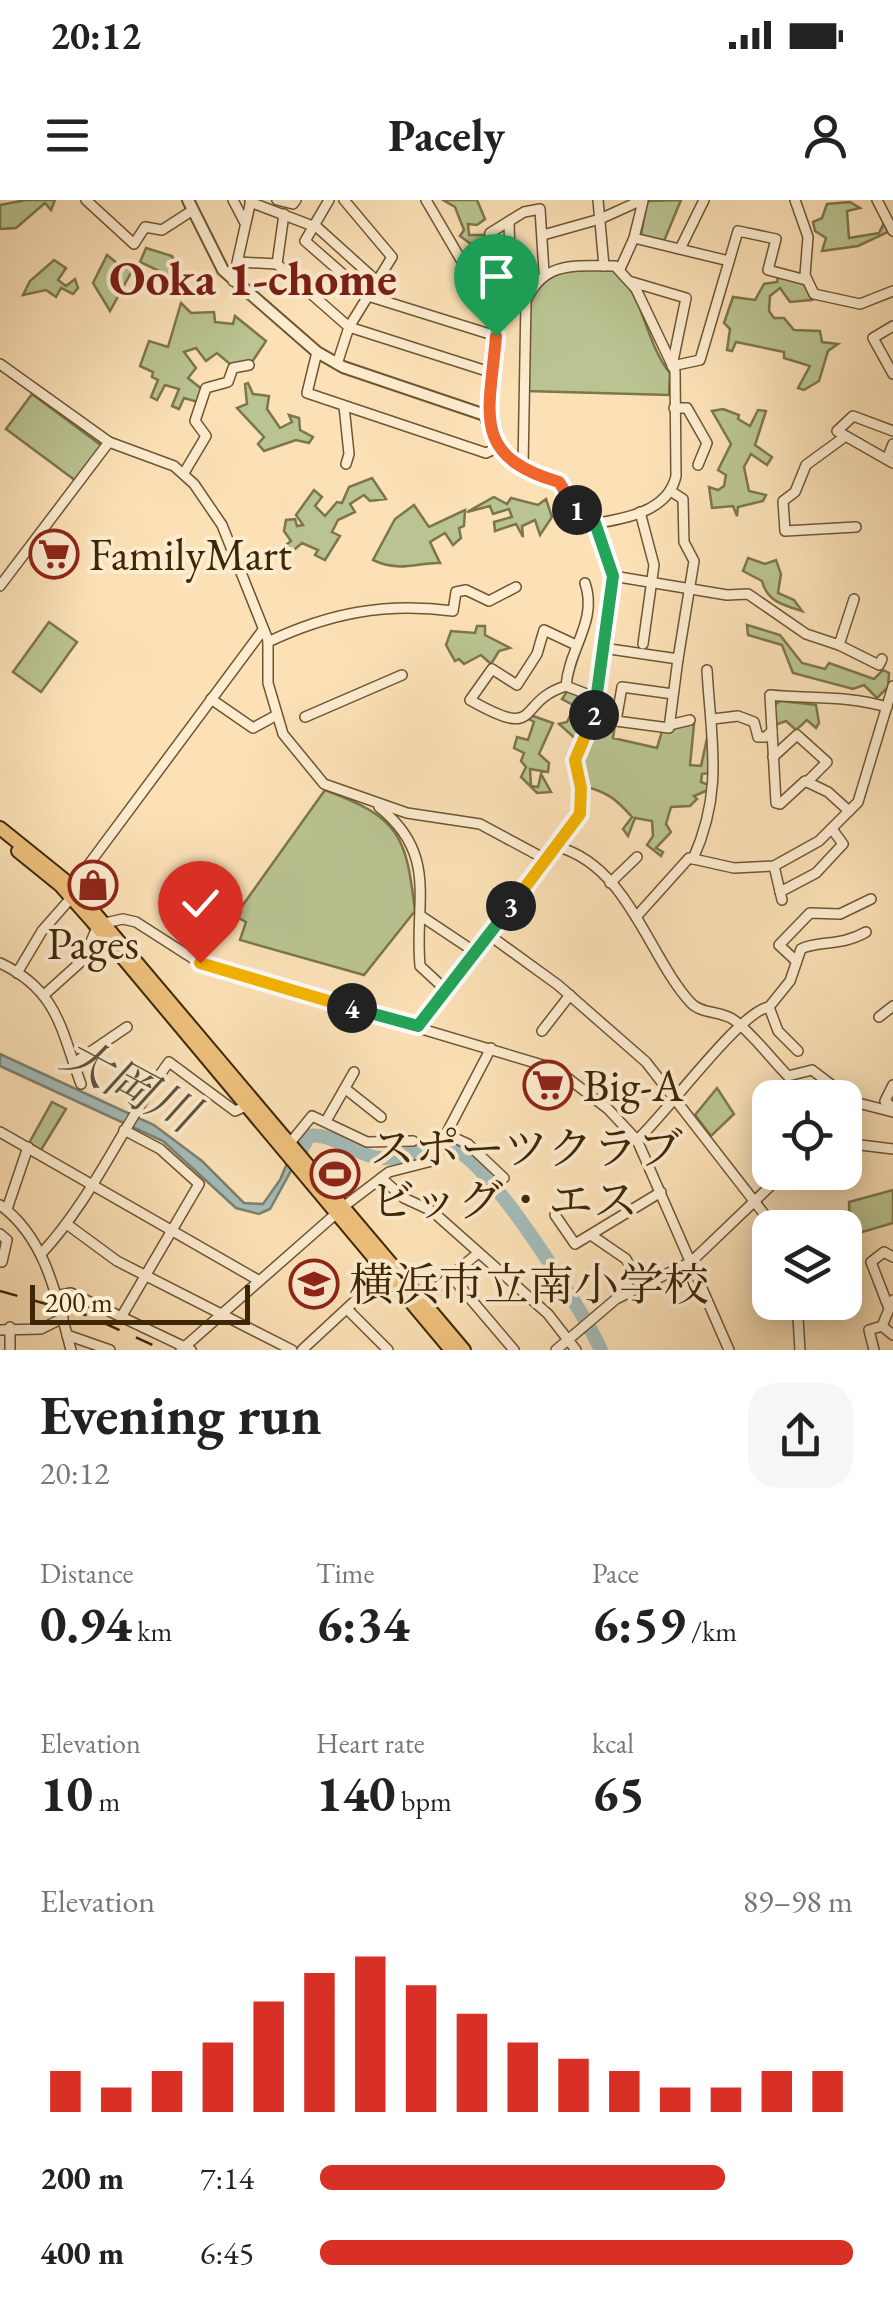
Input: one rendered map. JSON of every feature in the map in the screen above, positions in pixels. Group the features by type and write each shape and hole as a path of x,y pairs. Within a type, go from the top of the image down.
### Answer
{"main road":[{"path":"0,828 101,925 340,1211 464,1350"},
{"path":"0,837 70,892"},
{"path":"101,925 246,1106 287,1148"},
{"path":"340,1211 385,1273 450,1350"}],"street":[{"path":"86,200 134,244 144,228 162,230 190,205 220,267 317,352 337,364 488,418"},
{"path":"234,200 246,226"},
{"path":"277,200 293,204 296,200"},
{"path":"329,200 305,241 369,296 496,336"},
{"path":"337,364 349,328 379,283 392,254 344,200"},
{"path":"426,200 471,278 489,286 490,234 540,209 544,272 526,302 523,467"},
{"path":"598,200 604,266"},
{"path":"543,235 600,219 643,200"},
{"path":"620,269 634,238 643,200"},
{"path":"680,249 704,200"},
{"path":"795,200 808,237 806,280 816,296 860,304 893,291"},
{"path":"878,200 893,231"},
{"path":"234,280 251,201 314,226 379,283"},
{"path":"277,264 284,214"},
{"path":"509,222 511,289 497,321 488,418 497,448 523,467 559,482 584,520 595,523 640,512 672,492"},
{"path":"672,366 700,360 738,231 776,239 768,270 806,280"},
{"path":"634,238 729,261"},
{"path":"238,262 277,264 349,328 493,374"},
{"path":"544,272 604,266 620,269 632,282 672,366"},
{"path":"632,282 686,298 672,366 672,492 684,504 684,542 694,562 669,726"},
{"path":"893,326 873,338 893,374"},
{"path":"317,352 307,392 486,453 497,448"},
{"path":"0,365 109,442 184,473 222,525 268,642 268,683 275,716 290,743 324,784 373,802 480,824 547,860"},
{"path":"184,473 206,436 196,421 206,388 228,382 233,368 249,365"},
{"path":"344,406 350,454 346,464"},
{"path":"674,408 687,408 707,443 698,466"},
{"path":"893,431 853,416 837,431 843,438 890,461 893,444"},
{"path":"843,438 806,465 795,492 782,501 780,510 785,530 856,527"},
{"path":"0,586 4,571 109,442"},
{"path":"640,512 654,566 643,644"},
{"path":"418,1026 580,814 581,788 575,760 592,728 613,576 595,523"},
{"path":"613,576 748,594 806,634 879,664 882,659"},
{"path":"566,686 576,645 592,606 585,584"},
{"path":"268,642 338,614 395,607 454,611 456,592 466,590 492,601 516,587"},
{"path":"839,645 854,599"},
{"path":"18,973 42,930 263,630"},
{"path":"576,645 544,630 537,654 517,685 492,669 470,700 507,720 522,718 537,708 549,691 566,686 597,698"},
{"path":"603,648 678,660"},
{"path":"693,859 713,803 713,720 708,670"},
{"path":"304,717 402,675"},
{"path":"599,682 673,694"},
{"path":"622,686 616,721 669,726 690,720"},
{"path":"636,916 686,860 734,868 774,866 832,829 858,802 893,686"},
{"path":"773,758 797,735 826,762 808,782 780,804 776,802 773,758 770,695 811,700 826,695 856,698 886,707"},
{"path":"211,699 253,728 275,716"},
{"path":"713,720 738,716 754,722 758,737 772,730"},
{"path":"808,782 828,792 849,811"},
{"path":"373,802 392,818 414,851 422,874 420,966 446,990"},
{"path":"774,866 781,896 837,855 843,844 832,829"},
{"path":"558,847 582,856 610,883 636,916 692,1005 738,1024 788,1076 812,1070 854,1102 893,1110"},
{"path":"610,883 637,857"},
{"path":"794,959 778,944 810,913 836,915 871,899"},
{"path":"421,916 475,952"},
{"path":"44,995 84,959 101,925 124,919 136,922 200,963 556,1069 608,1109 636,1140 729,1350"},
{"path":"794,929 809,944 834,945 866,932"},
{"path":"489,934 570,996 646,1062 761,1210"},
{"path":"636,1140 677,1100 738,1024 757,1008 769,1007 790,981 794,959 809,944"},
{"path":"0,963 18,973 56,1009 81,1084"},
{"path":"542,1031 570,996"},
{"path":"880,1017 893,1006"},
{"path":"769,1007 778,1031 798,1050"},
{"path":"74,1063 126,1026"},
{"path":"56,1296 71,1293 122,1314 185,1348 258,1280 381,1178 425,1164 436,1156 490,1048"},
{"path":"41,1254 68,1225 134,1108 169,1062 235,1111 246,1106"},
{"path":"326,1122 354,1072"},
{"path":"893,1085 885,1100 893,1110"},
{"path":"347,1090 380,1118"},
{"path":"287,1148 312,1116 367,1142 413,1142"},
{"path":"122,1314 200,1184 160,1150 124,1130"},
{"path":"0,1132 258,1280"},
{"path":"445,1136 479,1152 504,1178"},
{"path":"862,1145 893,1149"},
{"path":"28,1147 2,1208 41,1254 71,1350"},
{"path":"381,1178 404,1198 432,1211 548,1314 576,1350"},
{"path":"556,1350 597,1313 692,1262 766,1190"},
{"path":"556,1215 576,1244 661,1192"},
{"path":"68,1225 101,1250 292,1350"},
{"path":"0,1234 7,1240 2,1262"},
{"path":"591,1236 626,1259 641,1286"},
{"path":"882,1326 890,1303 871,1262 884,1252 893,1257"},
{"path":"422,1300 477,1254"},
{"path":"302,1350 385,1273"},
{"path":"450,1276 514,1350"},
{"path":"347,1308 388,1350"},
{"path":"10,1350 5,1329 41,1329 62,1318"},
{"path":"798,1320 800,1350"},
{"path":"882,1326 893,1334"},
{"path":"874,1350 869,1330 882,1326"},
{"path":"67,1335 110,1350"}],"green space":[{"path":"55,200 51,210 45,203 16,228 0,229 0,205"},
{"path":"443,200 477,200 485,219 477,225 468,224 469,235 485,235 485,243 471,244 460,236 464,230 455,207"},
{"path":"681,200 664,241 641,235 647,201"},
{"path":"850,202 860,208 847,211 849,238 879,233 884,223 888,232 858,246 822,251 826,238 815,231 813,222 822,218 827,204"},
{"path":"146,248 172,256 184,283 140,262"},
{"path":"107,255 123,268 133,269 110,311 93,283"},
{"path":"54,260 66,268 58,280 66,286 75,279 78,288 73,294 61,288 56,297 46,290 23,295 30,281"},
{"path":"613,268 631,291 670,373 669,395 527,391 528,310 540,283 565,270"},
{"path":"778,276 802,281 812,300 790,302 780,288 770,296 769,311 774,318 784,318 794,330 820,331 822,342 838,344 828,351 819,381 804,390 798,388 810,366 784,358 784,352 736,342 732,351 727,350 730,329 724,323 733,297 755,300 764,284 777,282"},
{"path":"181,303 191,313 214,312 215,322 233,324 235,316 266,341 252,362 231,365 217,353 206,361 196,348 184,352 196,368 188,378 203,390 198,402 184,398 179,409 172,406 179,389 165,385 157,400 151,397 158,380 152,377 153,372 140,366 149,341 168,347"},
{"path":"248,383 253,394 269,396 267,409 280,428 292,422 289,415 299,418 300,430 313,437 309,443 296,440 264,451 258,444 264,437 237,408 247,404"},
{"path":"32,394 102,446 76,481 6,429"},
{"path":"723,409 739,415 738,419 750,426 758,410 766,411 755,445 772,457 767,465 751,454 744,467 749,491 766,495 763,501 738,507 737,516 733,506 712,508 709,487 718,490 724,486 726,475 718,470 731,444 712,411"},
{"path":"372,478 386,499 370,501 364,495 350,504 355,512 338,520 332,532 340,536 325,560 315,555 318,550 302,543 281,561 276,553 291,541 284,531 286,520 295,519 297,526 303,525 296,515 314,490 322,497 315,506 325,516 337,502 342,503 349,487"},
{"path":"494,497 507,504 511,498 538,505 546,499 552,517 540,535 535,520 522,526 523,537 516,524 495,531 494,522 512,517 509,509 493,514 490,506 467,512"},
{"path":"414,505 429,527 465,510 464,526 459,528 461,538 453,545 445,533 430,542 440,563 400,566 373,560 395,519"},
{"path":"748,558 765,564 776,560 781,574 778,593 794,600 802,611 776,601 762,581 743,571"},
{"path":"49,622 77,642 41,692 13,672"},
{"path":"747,625 780,635 802,663 825,669 829,663 874,679 883,670 889,673 888,687 877,698 864,685 853,689 793,673 782,645 748,635"},
{"path":"477,626 485,626 485,635 510,648 499,651 491,664 481,655 464,664 459,659 455,661 446,645 451,631 475,633"},
{"path":"568,690 589,700 587,724 577,740 559,724 567,722 575,706 562,699"},
{"path":"781,701 816,705 816,728 807,720 796,730 786,721 775,725 774,705"},
{"path":"533,716 553,723 539,754 549,763 548,772 530,769 531,786 538,787 541,774 551,792 537,793 521,777 526,767 521,761 524,753 514,748 517,737 528,740 534,722 527,718"},
{"path":"596,720 615,725 613,738 657,748 662,731 694,724 690,765 701,766 708,734 710,773 702,774 701,782 709,785 708,790 694,796 697,799 690,806 671,807 666,824 671,832 656,848 663,852 661,856 647,845 653,836 652,821 635,818 628,836 623,829 632,817 611,797 583,786 577,760"},
{"path":"325,790 384,821 395,832 408,864 415,911 364,975 240,940 246,922 235,916"},
{"path":"717,1088 734,1114 711,1136 695,1115"},
{"path":"52,1102 66,1109 41,1150 29,1143"},
{"path":"893,1190 893,1223 862,1232 862,1210 849,1210 849,1202"}],"water":[{"path":"0,1054 154,1125 202,1161 244,1203 263,1204 280,1180 297,1140 304,1147 270,1209 259,1214 236,1208 163,1141 0,1066"}],"waterway":[{"name":"大岡川","path":"296,1159 309,1136 333,1140 374,1157 395,1157 437,1147 457,1151 473,1163 513,1211 601,1350"}],"railway":[{"path":"0,1291 86,1315 164,1350"}],"place":[{"name":"FamilyMart","path":"54,554"},
{"name":"Pages","path":"93,885"},
{"name":"Big-A","path":"548,1085"},
{"name":"スポーツクラブ ビッグ・エス","path":"335,1174"},
{"name":"横浜市立南小学校","path":"314,1284"}],"district":[{"name":"Ooka 1-chome","path":"253,278"}],"route":[{"path":"200,963 418,1026 580,814 581,788 575,760 592,728 613,576 595,523 584,520 559,482 531,473 497,448 492,439 488,418 492,410 496,336"}]}
